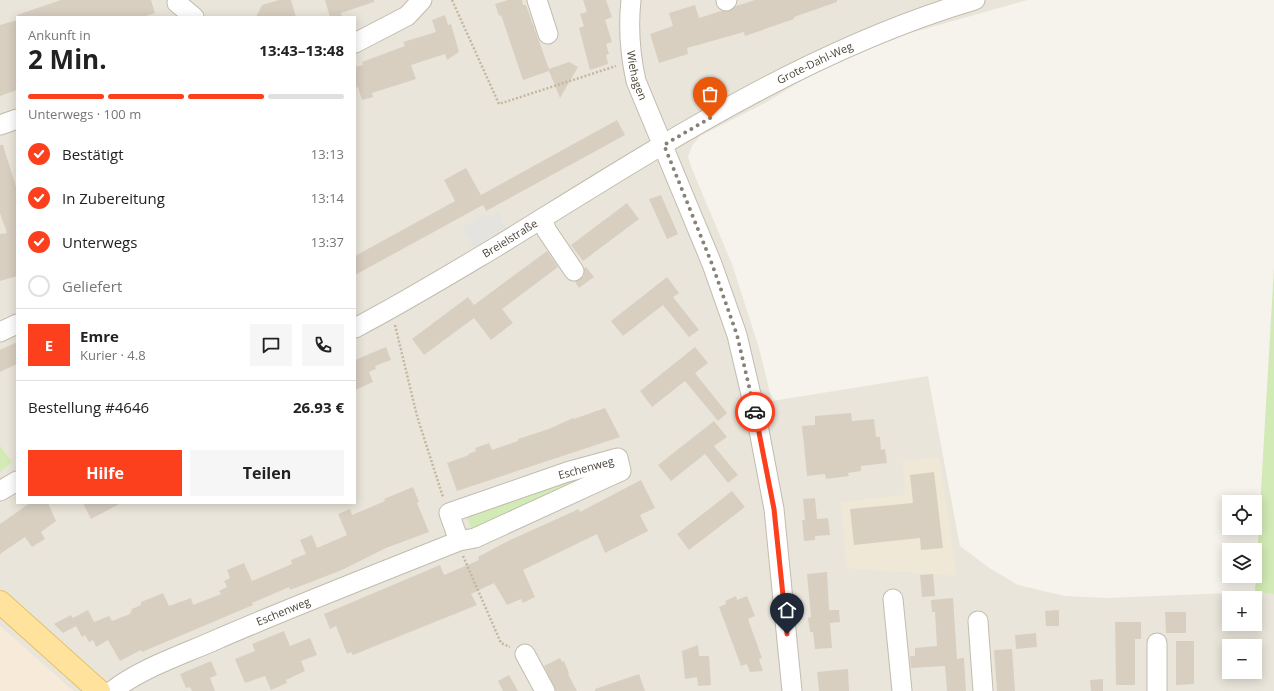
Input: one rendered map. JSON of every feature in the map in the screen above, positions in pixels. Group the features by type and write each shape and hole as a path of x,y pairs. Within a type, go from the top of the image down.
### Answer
{"main road":[{"path":"0,597 8,609 99,691"}],"street":[{"path":"356,42 407,16 422,0"},
{"path":"537,0 548,34"},
{"name":"Wiehagen","path":"631,0 629,22 632,61 642,99 664,145 712,264 737,335 741,351 757,420 774,509 792,691"},
{"name":"Grote-Dahl-Weg","path":"664,145 827,56 907,23 975,0"},
{"path":"176,7 192,16"},
{"path":"0,125 16,119"},
{"name":"Breielstraße","path":"356,327 390,310 664,145"},
{"path":"542,219 547,231 574,271"},
{"path":"0,332 16,324"},
{"name":"Eschenweg","path":"112,691 122,683 179,656 296,606 459,541 475,538 621,471 618,458 567,472 449,513"},
{"path":"0,491 16,482"},
{"path":"449,513 459,541"},
{"path":"893,599 902,691"},
{"path":"978,621 983,691"},
{"path":"1157,643 1158,691"},
{"path":"525,654 544,691"}],"path":[{"path":"452,0 499,104 632,61"},
{"path":"390,310 417,416 449,513"},
{"path":"459,541 460,552 501,643 525,654"}],"shaded area":[{"path":"0,0 1028,0 910,33 858,53 806,78 767,102 700,136 692,146 688,157 732,264 759,348 772,401 928,376 960,546 988,567 1018,585 1065,596 1107,598 1222,593 1222,631 1262,631 1262,593 1274,594 1274,691 73,691 0,626"},
{"path":"498,212 506,227 473,247 462,227 485,214 488,218"},
{"path":"939,457 957,576 847,568 841,502 905,495 903,461"},
{"path":"0,626 73,691 0,691"}],"green space":[{"path":"1274,268 1274,594 1255,591 1256,583 1262,583 1262,543 1258,543 1258,535 1262,535 1262,495 1261,495"},
{"path":"0,446 12,462 0,472"},
{"path":"575,474 578,482 473,533 464,510"}],"building":[{"path":"61,0 151,0 155,13 146,16 17,15"},
{"path":"279,0 291,0 296,16 256,16 262,5"},
{"path":"325,0 374,0 374,2 341,13 342,16 330,16"},
{"path":"508,0 522,0 523,5 526,5 549,69 569,62 578,67 560,98 549,71 523,80 501,15 499,16 495,4"},
{"path":"583,0 606,0 612,17 605,20 612,42 606,44 609,54 606,55 608,64 590,70 579,28 584,26 580,14 587,12"},
{"path":"755,0 837,0 837,2 745,36 744,32 687,48 688,54 659,63 650,34 673,26 669,13 695,5 699,18 721,11 729,11 736,6"},
{"path":"445,15 448,25 451,24 459,52 447,60 445,54 411,65 416,79 372,93 373,97 362,100 358,87 356,88 356,67 363,65 362,62 405,46 403,42 436,32 432,20"},
{"path":"16,20 16,90 0,96 0,25"},
{"path":"617,120 625,135 486,211 483,205 356,274 356,255 455,201 444,180 466,168 481,195"},
{"path":"0,145 3,145 16,187 16,276 0,281 0,234 7,233 0,213"},
{"path":"661,195 678,234 667,239 649,199"},
{"path":"627,203 639,219 583,261 571,245"},
{"path":"547,251 558,267 502,309 513,323 491,340 474,318 424,355 412,339 468,297 474,305"},
{"path":"586,267 594,277 579,288 575,282 584,276 584,268"},
{"path":"667,277 679,293 673,297 699,330 689,337 663,305 623,336 611,321"},
{"path":"16,342 16,364 0,372 0,350"},
{"path":"386,347 391,360 375,366 376,369 369,372 373,382 356,390 356,360"},
{"path":"695,347 708,363 695,373 727,413 718,421 685,381 652,407 640,391"},
{"path":"605,408 620,437 457,491 447,463 469,455 468,454 476,451 475,448 489,443 492,450 518,441 518,439 549,429 573,418 574,419"},
{"path":"851,413 852,421 874,419 876,437 880,437 881,450 885,449 887,463 861,466 861,471 848,473 849,476 826,479 825,474 807,476 802,426 815,425 815,416"},
{"path":"714,421 727,437 714,446 738,475 728,483 705,454 671,481 658,465"},
{"path":"934,472 943,548 921,550 920,538 854,545 850,509 913,503 910,475"},
{"path":"641,480 655,508 640,515 648,531 605,553 597,534 523,570 535,597 523,603 521,599 507,605 494,583 471,594 477,605 353,655 351,652 347,654 336,626 330,629 324,614 440,565 444,575 479,560 478,557 506,542 579,509 580,512"},
{"path":"413,487 419,502 417,503 429,532 386,548 342,570 290,590 289,587 252,603 253,605 142,652 141,650 120,661 108,640 96,647 93,640 89,642 85,635 82,637 76,626 63,633 54,624 71,615 73,618 88,610 94,622 109,616 112,621 130,614 132,609 141,605 141,602 163,593 169,606 191,598 193,605 221,594 219,591 227,587 224,581 230,578 227,570 244,563 252,581 292,564 291,560 306,554 300,540 312,535 317,548 347,535 338,514 350,509 352,515"},
{"path":"732,491 745,507 689,550 677,534"},
{"path":"815,498 817,519 828,518 830,535 815,536 815,540 804,541 802,520 805,520 803,499"},
{"path":"29,504 48,504 56,521 41,532 45,539 32,547 25,537 0,554 0,524"},
{"path":"84,504 119,504 91,519"},
{"path":"827,572 829,610 839,610 840,622 830,623 832,648 815,649 813,632 810,632 808,618 811,617 807,574"},
{"path":"933,574 935,596 922,597 920,575"},
{"path":"736,596 737,600 747,596 755,616 748,619 762,658 759,659 763,671 750,672 747,664 741,666 719,607 726,604 725,601"},
{"path":"953,598 957,659 964,658 966,691 947,691 945,666 911,668 910,656 915,656 915,648 937,646 935,612 932,612 931,600"},
{"path":"1059,610 1059,626 1046,626 1045,611"},
{"path":"1165,612 1186,612 1186,633 1166,633"},
{"path":"1115,622 1141,622 1141,639 1135,639 1135,685 1116,685"},
{"path":"284,631 290,646 310,638 317,655 301,661 305,671 286,680 287,683 271,690 265,676 245,683 235,659 255,651 252,644"},
{"path":"1036,633 1037,647 1016,649 1015,635"},
{"path":"1176,641 1194,641 1194,684 1176,685"},
{"path":"698,645 699,656 709,656 711,685 698,686 697,677 685,679 682,651"},
{"path":"1012,649 1015,691 997,691 994,650"},
{"path":"560,658 562,662 564,661 569,673 568,674 577,691 556,691 544,666"},
{"path":"211,661 217,675 210,678 215,691 192,691 190,687 186,688 180,674"},
{"path":"848,669 849,691 819,691 817,672"},
{"path":"639,674 645,691 595,691 595,689"},
{"path":"509,675 518,691 503,691 498,681"},
{"path":"1103,679 1103,691 1091,691 1090,680"}],"way so far":[{"path":"710,118 664,145 712,264 737,335 755,412"}],"route":[{"path":"755,412 774,509 787,634"}]}
